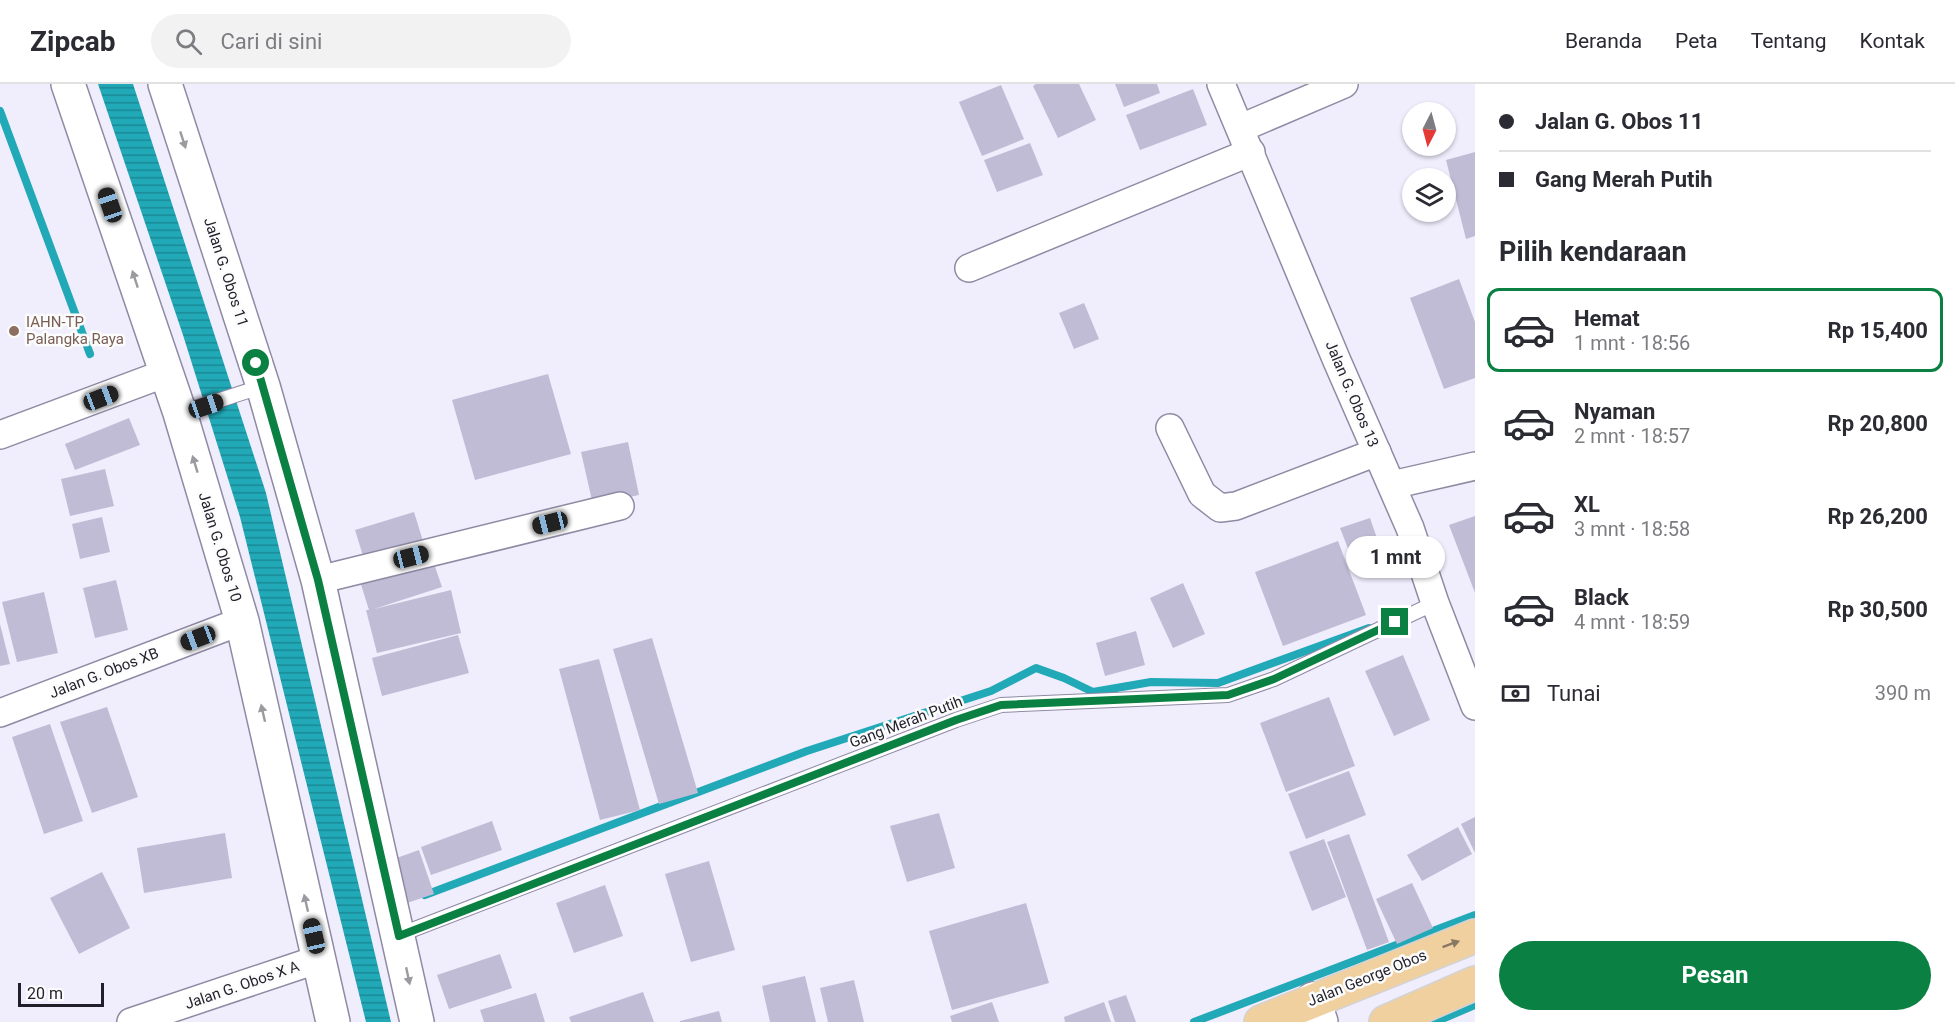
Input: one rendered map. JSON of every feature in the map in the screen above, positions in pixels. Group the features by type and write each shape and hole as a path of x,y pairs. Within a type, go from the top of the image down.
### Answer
{"main road":[{"name":"Jalan George Obos","path":"1261,1022 1317,1011 1475,936"},
{"path":"1386,1022 1475,983"}],"street":[{"name":"Jalan G. Obos 10","path":"68,84 166,374 193,410 333,1022"},
{"name":"Jalan G. Obos 11","path":"165,84 250,391 318,580 417,1022"},
{"name":"Jalan G. Obos 13","path":"1221,84 1410,528 1435,603 1475,706"},
{"path":"969,268 1246,140 1344,84"},
{"path":"0,435 166,374"},
{"path":"1170,428 1202,494 1220,508 1236,506 1377,452"},
{"path":"1392,485 1475,466"},
{"path":"318,580 620,506"},
{"name":"Jalan G. Obos XB","path":"0,713 242,621"},
{"name":"Jalan G. Obos X A","path":"131,1022 319,959"}],"lane":[{"path":"193,410 250,391"},
{"name":"Gang Merah Putih","path":"399,936 956,720 1001,705 1228,695 1274,679 1435,603"}],"water":[{"path":"98,84 133,84 266,493 391,1022 366,1022 240,517 183,335"}],"building":[{"path":"1036,84 1079,84 1096,120 1058,138 1033,86"},
{"path":"1115,84 1157,84 1160,93 1124,107"},
{"path":"1001,85 1024,139 982,156 959,102"},
{"path":"1193,89 1207,125 1140,150 1126,115"},
{"path":"1030,143 1043,175 997,192 984,160"},
{"path":"1475,152 1475,236 1466,239 1456,200 1456,168 1448,168 1446,160"},
{"path":"1459,279 1475,322 1475,378 1444,389 1410,298"},
{"path":"1084,303 1099,339 1074,349 1059,313"},
{"path":"548,374 571,454 475,480 452,400"},
{"path":"129,418 140,445 75,470 65,444"},
{"path":"628,442 639,495 593,505 581,452"},
{"path":"105,469 114,506 70,516 61,479"},
{"path":"414,512 423,541 364,559 355,530"},
{"path":"1475,516 1475,593 1449,525"},
{"path":"102,517 110,552 80,559 72,524"},
{"path":"1370,518 1378,541 1349,551 1340,528"},
{"path":"1338,541 1366,615 1283,646 1255,572"},
{"path":"430,552 442,587 374,609 451,590 461,633 377,653 366,610 369,610 358,575"},
{"path":"116,580 128,630 95,638 83,588"},
{"path":"1183,583 1205,634 1173,648 1150,598"},
{"path":"44,592 58,653 17,662 2,602"},
{"path":"0,624 10,664 0,666"},
{"path":"1136,631 1145,665 1105,676 1096,643"},
{"path":"458,635 469,673 382,696 372,658"},
{"path":"652,638 698,793 659,804 613,649"},
{"path":"1403,655 1430,720 1394,736 1365,671"},
{"path":"599,659 640,810 600,820 559,669"},
{"path":"1329,697 1355,766 1286,792 1260,723"},
{"path":"107,707 138,797 92,813 60,722"},
{"path":"50,724 83,821 44,834 12,737"},
{"path":"1349,771 1366,815 1306,839 1288,794"},
{"path":"939,813 955,868 907,882 890,826"},
{"path":"1475,817 1475,853 1461,824"},
{"path":"492,821 502,850 431,875 421,847"},
{"path":"1458,827 1472,854 1422,881 1407,855"},
{"path":"225,833 232,878 144,893 137,848"},
{"path":"1349,834 1389,942 1367,950 1327,842"},
{"path":"1324,839 1346,897 1312,911 1289,852"},
{"path":"419,850 434,894 407,903 391,860"},
{"path":"709,861 735,950 691,962 665,874"},
{"path":"102,872 130,928 79,954 50,898"},
{"path":"1412,883 1433,928 1397,944 1376,899"},
{"path":"605,885 623,936 574,953 556,903"},
{"path":"1026,903 1049,983 952,1010 929,931"},
{"path":"500,954 512,988 449,1009 437,975"},
{"path":"805,976 816,1022 770,1022 762,986"},
{"path":"854,980 864,1022 828,1022 820,988"},
{"path":"643,992 654,1022 571,1022 569,1017"},
{"path":"536,993 545,1022 484,1022 480,1010"},
{"path":"1126,995 1136,1022 1115,1022 1108,1001"},
{"path":"992,1002 999,1022 952,1022 950,1016"},
{"path":"1104,1002 1111,1022 1065,1022 1064,1017"},
{"path":"719,1011 722,1022 680,1022 680,1021"}],"waterway":[{"path":"0,111 90,354"},
{"path":"425,895 807,751 991,691 1036,668 1093,692 1151,682 1218,683 1369,628"},
{"path":"1194,1022 1475,915"},
{"path":"1435,1022 1475,1005"}],"place":[{"name":"IAHN-TP Palangka Raya","path":"14,331"}],"route":[{"path":"256,363 318,580 339,681 399,936 956,720 1001,705 1166,700 1228,695 1274,679 1395,622"}]}
